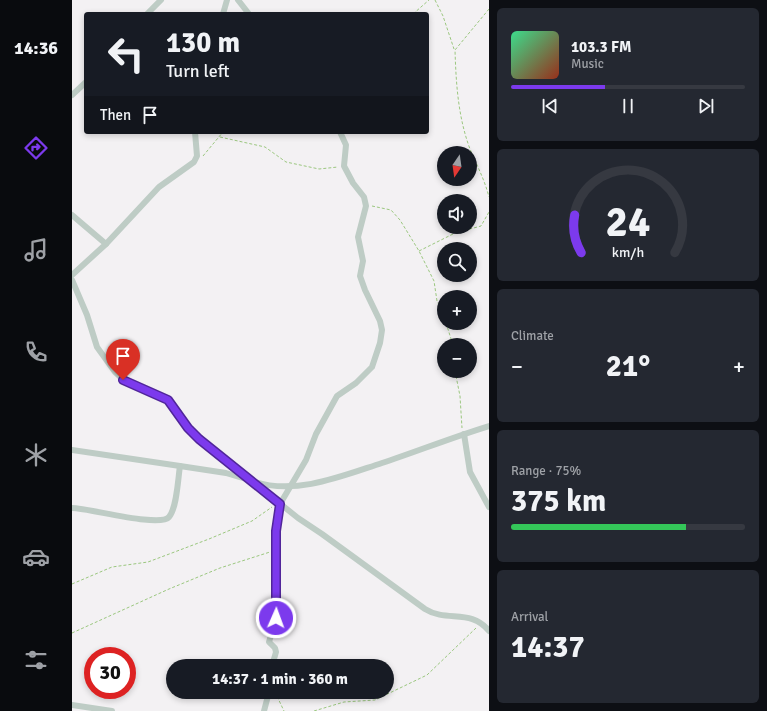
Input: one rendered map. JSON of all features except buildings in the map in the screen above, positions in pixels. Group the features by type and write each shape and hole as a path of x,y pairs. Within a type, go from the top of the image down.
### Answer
{"street":[{"path":"150,12 161,0"},
{"path":"224,12 227,0"},
{"path":"238,0 247,12"},
{"path":"72,95 84,84"},
{"path":"72,275 106,244 159,187 186,169 196,159 195,134"},
{"path":"274,659 276,652 275,648 269,642 276,618 276,531 279,504 306,460 316,434 337,396 366,374 372,367 380,343 382,330 380,320 361,283 360,276 363,261 358,237 366,206 362,193 353,183 344,166 346,145 341,134"},
{"path":"72,215 106,244"},
{"path":"72,280 87,315 97,347 115,372 127,383 168,400 188,428 199,439 279,504 431,612 468,618 482,622 489,631"},
{"path":"72,450 226,474 276,486 291,486 320,482 347,475 489,426"},
{"path":"464,434 470,472 489,507"},
{"path":"72,508 127,518 161,521 167,519 170,517 174,507 180,466"},
{"path":"264,711 268,699"},
{"path":"72,705 112,711"}],"path":[{"path":"415,12 429,0"},
{"path":"435,0 455,50 460,112 470,149 484,178 489,197"},
{"path":"455,50 489,9"},
{"path":"196,159 204,156 222,134"},
{"path":"220,137 265,147 286,162 319,169 344,166"},
{"path":"366,206 378,206 391,210 400,220 419,251 434,281 437,301"},
{"path":"419,251 455,233 481,226 489,212"},
{"path":"456,378 460,396 461,425 464,434"},
{"path":"72,584 112,567 148,562 209,539 252,521 279,504"},
{"path":"72,633 169,588 220,568 276,550"},
{"path":"314,711 344,702 375,700 427,675 482,622"},
{"path":"278,699 284,711"}],"route":[{"path":"123,380 134,386 163,397 171,402 188,428 199,439 280,504 276,531 276,618"}]}
